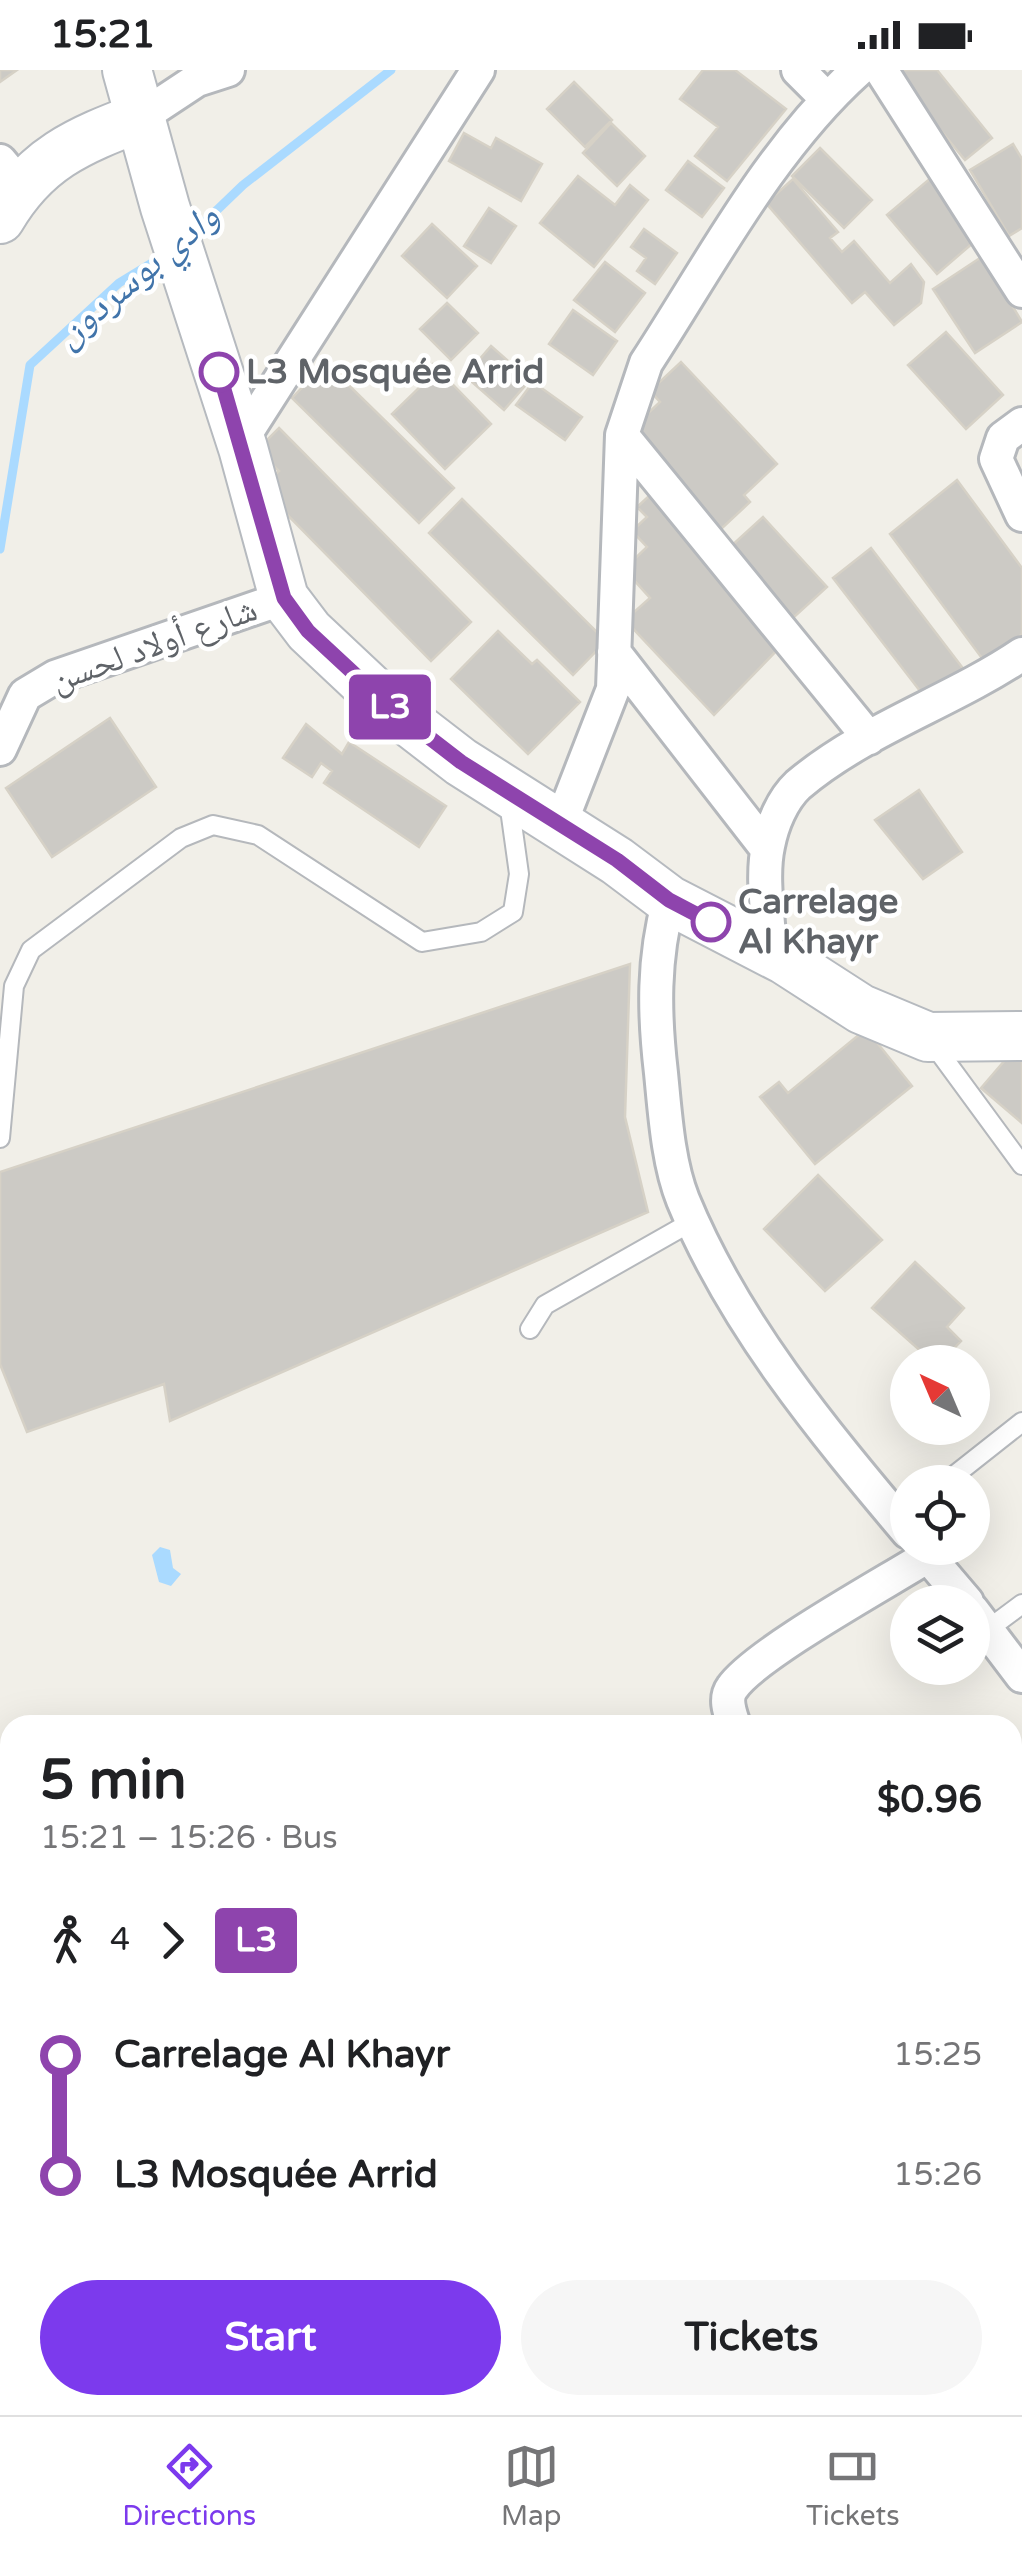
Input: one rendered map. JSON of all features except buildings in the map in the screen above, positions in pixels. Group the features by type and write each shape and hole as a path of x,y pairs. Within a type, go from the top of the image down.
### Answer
{"street":[{"path":"127,70 165,207 241,441 284,598 308,631 378,697 508,792 669,900 770,953 861,1009 928,1037 1022,1036"},
{"path":"7,188 92,135 140,118 197,80 228,70"},
{"path":"241,441 478,70"},
{"path":"798,70 826,98"},
{"path":"560,825 613,689 622,435 646,363 763,184 826,98 858,70"},
{"path":"880,70 1022,291"},
{"path":"1022,424 1002,438 996,458 1022,515"},
{"path":"622,435 869,738"},
{"name":"شارع أولاد لحسن","path":"0,749 26,695 55,677 284,598"},
{"path":"614,652 767,849"},
{"path":"770,953 767,849 779,811 796,787 869,738 973,687 1022,654"},
{"path":"669,900 656,948 655,1022 681,1197 750,1328 830,1438 890,1508"},
{"path":"731,1715 730,1689 890,1552"},
{"path":"937,1565 952,1585"},
{"path":"990,1633 1022,1676"}],"lane":[{"path":"0,1138 14,986 31,950 181,838 213,825 258,835 422,942 481,932 513,912 519,874 508,792"},
{"path":"928,1037 1022,1165"},
{"path":"530,1330 545,1305 694,1221"},
{"path":"968,1465 1022,1422"},
{"path":"990,1616 1022,1604"}],"water":[{"path":"160,1547 170,1550 173,1568 181,1574 171,1586 159,1582 152,1555"}],"waterway":[{"name":"وادي بوسردون","path":"189,237 243,185 391,70"},
{"name":"وادي بوسردون","path":"0,549 30,365 119,283 165,255"}],"bus line":[{"name":"L3","path":"219,372 244,448 284,598 308,631 391,708 461,762 617,860 669,900 711,922"}],"place":[{"name":"L3 Mosquée Arrid","path":"219,372"},
{"name":"Carrelage Al Khayr","path":"711,922"}]}
